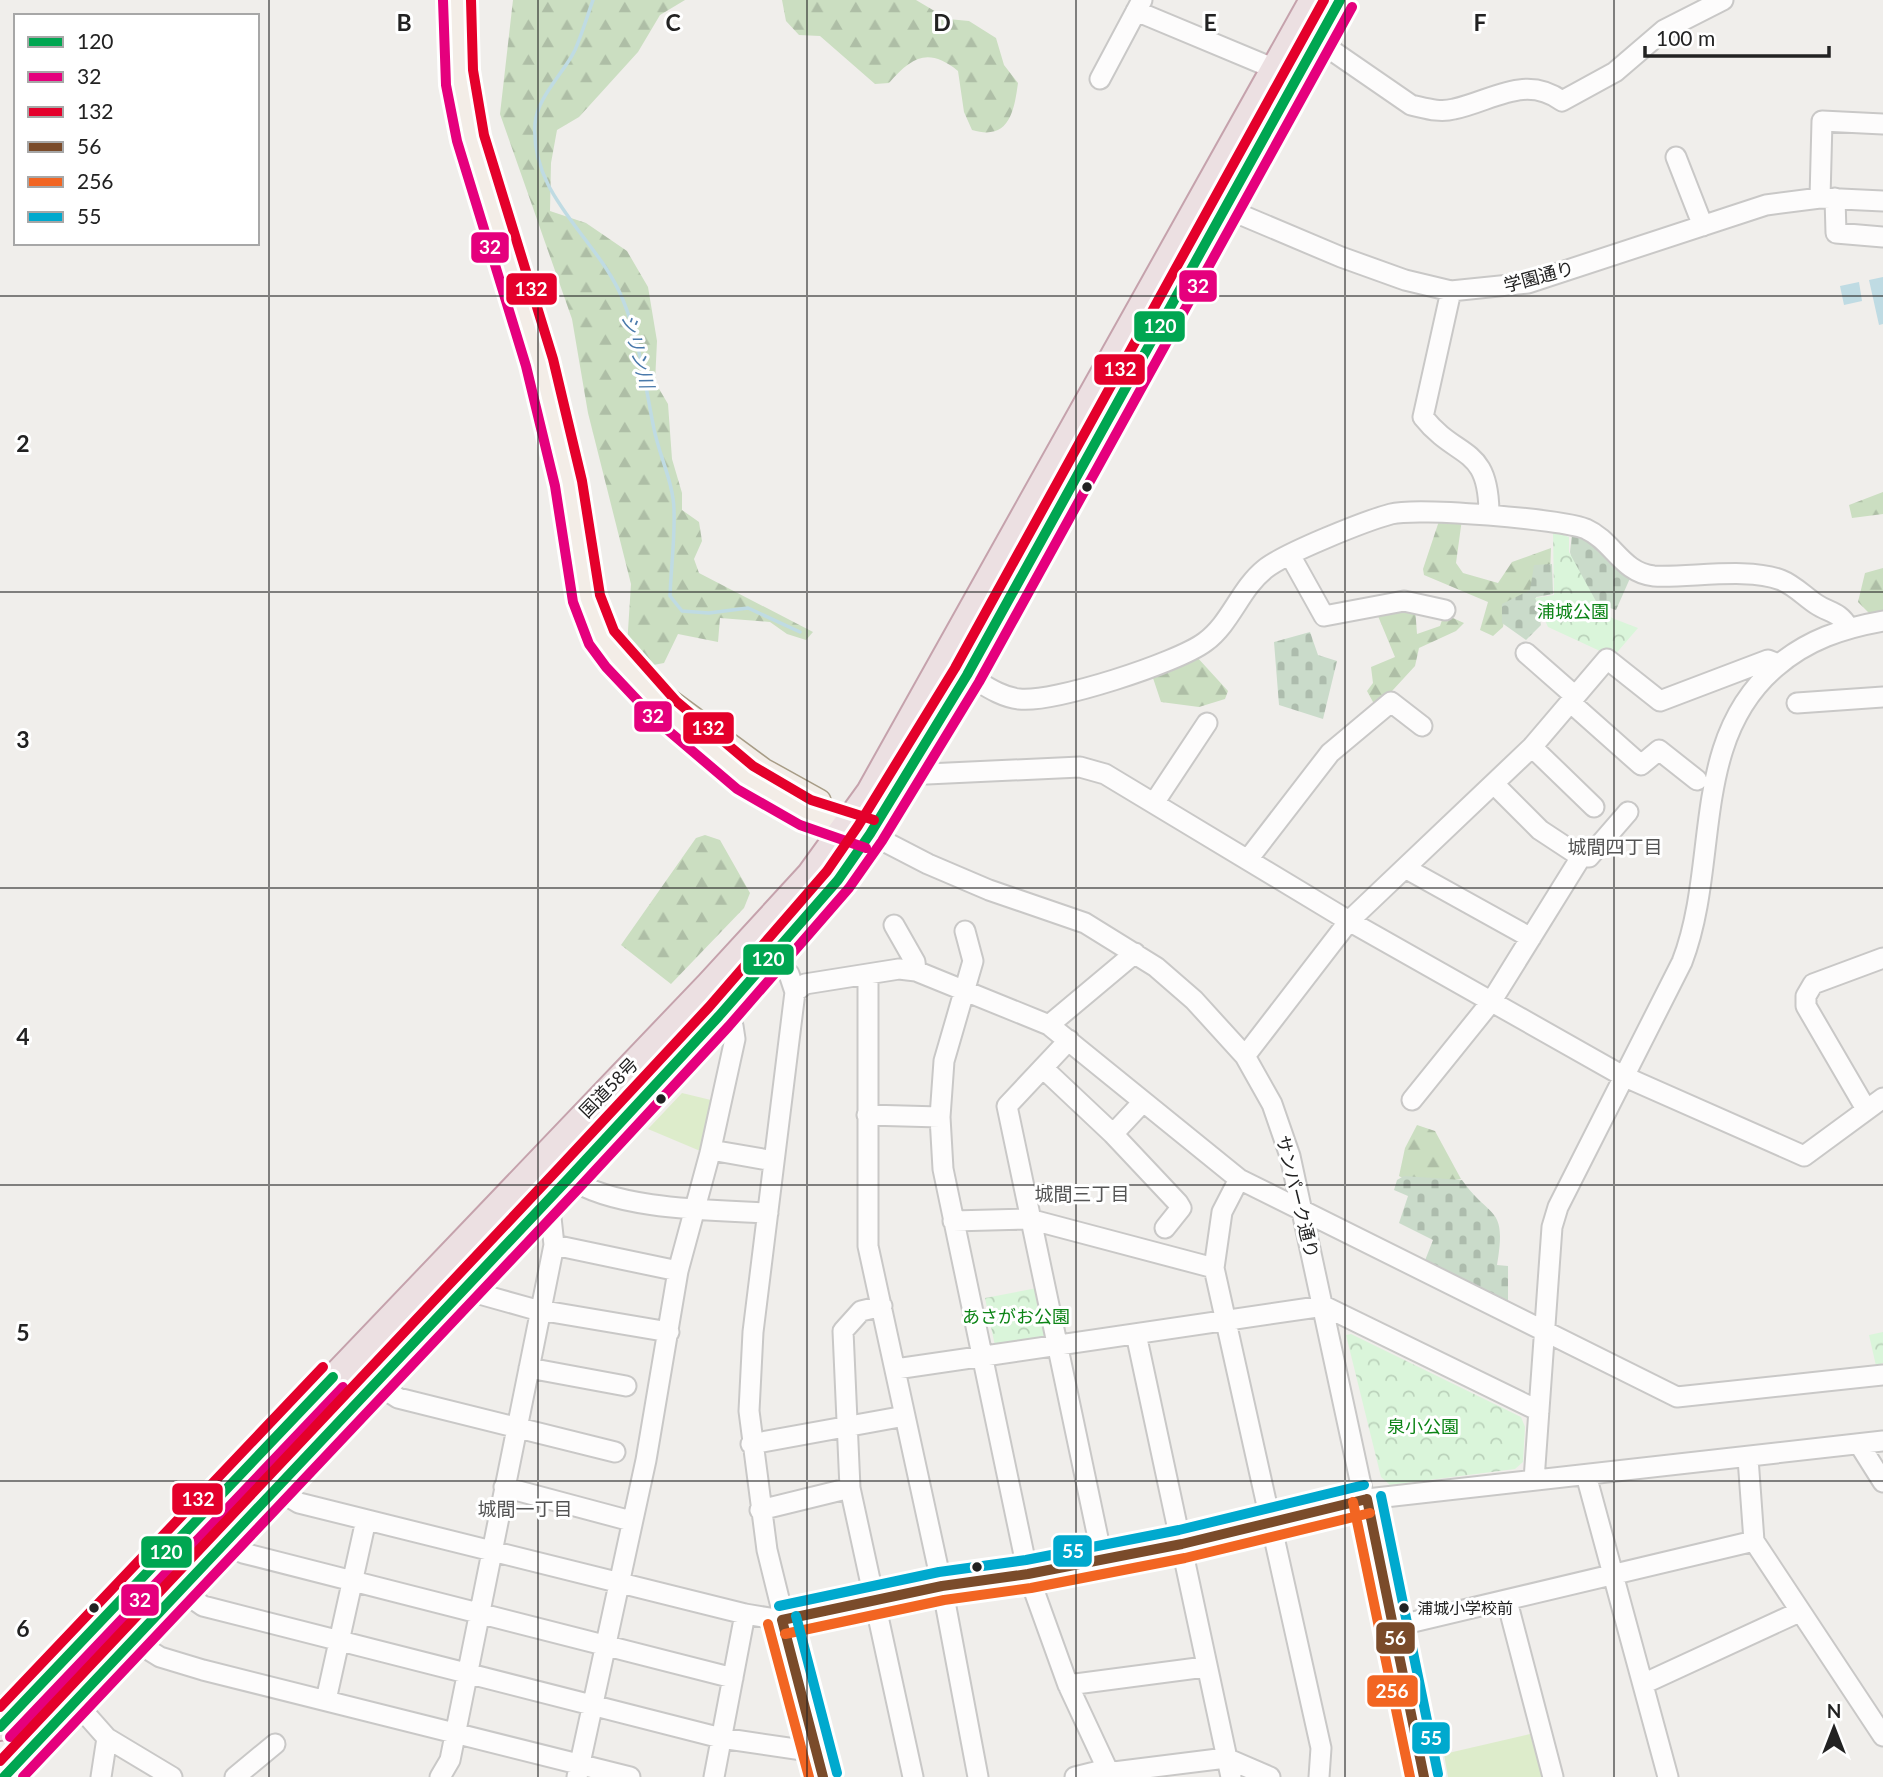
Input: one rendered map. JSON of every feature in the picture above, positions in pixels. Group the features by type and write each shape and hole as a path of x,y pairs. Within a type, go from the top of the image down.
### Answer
{"highway":[{"name":"国道58号","path":"1309,34 1313,0"},
{"name":"国道58号","path":"0,1727 727,966 909,769 967,675 1134,349 1214,203 1309,34 1340,0"},
{"name":"国道58号","path":"4,1777 569,1178 719,1016 838,880 857,827 937,676 1134,349"}],"main road":[{"path":"457,0 458,61 469,131 485,191 511,265 558,439 573,502 588,607 607,646 643,687 683,708 763,769 857,827"}],"street":[{"path":"1309,34 1411,105 1431,110 1452,110 1516,88 1538,89 1562,101 1615,72 1664,30 1723,0"},
{"path":"1100,79 1139,6 1287,75"},
{"path":"1883,124 1822,121 1828,198 1836,233 1883,237"},
{"path":"1676,157 1703,226"},
{"name":"学園通り","path":"1214,203 1405,280 1451,291 1483,290 1528,283 1766,205 1828,198 1883,201"},
{"path":"1451,291 1423,416 1431,426 1473,459 1485,473 1489,487 1489,515"},
{"path":"967,675 1004,696 1021,699 1095,687 1183,654 1204,642 1221,627 1256,578 1290,555 1393,513 1489,515 1586,530 1600,538 1634,571 1645,574 1773,577 1818,605 1841,615 1848,627"},
{"path":"1290,555 1324,616 1404,601 1445,610"},
{"path":"1534,1480 1549,1251 1558,1207 1682,962 1692,937 1713,786 1729,727 1745,700 1779,664 1818,639 1848,627 1883,621"},
{"path":"1526,653 1641,765 1659,750 1697,780"},
{"path":"1245,1056 1349,921 1532,747 1607,659 1660,701 1768,660 1779,664"},
{"path":"1797,703 1883,697"},
{"path":"1249,858 1330,753 1391,702 1422,726"},
{"path":"1154,803 1207,723"},
{"path":"1532,747 1594,807"},
{"path":"909,769 927,774 1080,767 1105,774 1249,858 1349,921 1623,1076 1804,1156 1883,1098"},
{"path":"1494,784 1540,830 1581,857 1589,857 1628,812"},
{"name":"サンパーク通り","path":"857,827 928,864 989,890 1085,923 1135,953 1194,1000 1245,1056 1272,1104 1290,1156 1367,1499 1424,1777"},
{"path":"1412,1100 1491,1002 1581,857"},
{"path":"1405,869 1531,938"},
{"path":"894,925 915,962 916,971"},
{"path":"965,931 973,961 944,1060 940,1117 943,1169 1028,1574 1068,1685 1109,1773"},
{"path":"1049,1025 1135,953"},
{"path":"1866,1109 1806,1006 1806,996 1813,984 1883,958"},
{"path":"769,959 789,974 795,992 753,1332 751,1444 760,1510 782,1620 823,1777"},
{"path":"795,992 805,984 899,969 916,971 1049,1025 1239,1180 1676,1397 1881,1381"},
{"path":"869,975 869,1246 942,1586 978,1777"},
{"path":"578,1770 646,1460 678,1271 711,1150 736,1039 733,1026 719,1016"},
{"path":"1069,1040 1007,1106 1102,1557"},
{"path":"1044,1069 1113,1134 1181,1208 1165,1228"},
{"path":"1113,1134 1142,1103"},
{"path":"867,1115 940,1117"},
{"path":"711,1150 774,1161"},
{"path":"569,1178 586,1189 606,1195 696,1210 768,1213"},
{"path":"1239,1180 1222,1212 1214,1268 1321,1748 1319,1777"},
{"path":"440,1777 450,1760 477,1614 554,1245 549,1199"},
{"path":"953,1221 1029,1219 1214,1268"},
{"path":"554,1245 678,1271"},
{"path":"468,1286 483,1294 533,1309 540,1308 669,1332"},
{"path":"882,1306 861,1311 842,1331 850,1488 913,1777"},
{"path":"896,1369 981,1354 1324,1306 1539,1412"},
{"path":"1136,1334 1182,1544 1205,1667 1231,1777"},
{"path":"529,1368 626,1386"},
{"path":"376,1384 398,1398 615,1452"},
{"path":"751,1444 787,1440 848,1425 905,1416"},
{"path":"277,1490 292,1501 745,1614 782,1620 942,1586 1028,1574 1102,1557 1182,1544 1367,1499 1883,1441"},
{"path":"1859,1444 1883,1482"},
{"path":"1748,1458 1754,1541 1883,1736"},
{"path":"1586,1475 1668,1777"},
{"path":"504,1487 631,1521"},
{"path":"760,1510 850,1488"},
{"path":"326,1700 366,1520"},
{"path":"228,1541 243,1553 733,1678"},
{"path":"1392,1627 1614,1577 1754,1541"},
{"path":"180,1590 203,1606 465,1674 722,1738 816,1752"},
{"path":"1507,1601 1553,1777"},
{"path":"1643,1684 1799,1612"},
{"path":"714,1777 745,1614"},
{"path":"134,1642 150,1652 181,1664 454,1733 578,1770 630,1777"},
{"path":"1068,1685 1205,1667"},
{"path":"76,1703 107,1738 172,1777"},
{"path":"101,1777 107,1738"},
{"path":"235,1777 275,1744"},
{"path":"1075,1777 1226,1758 1270,1777"}],"green space":[{"path":"513,0 685,0 660,15 638,52 579,117 557,130 551,163 550,211 586,223 627,251 648,287 657,341 655,382 668,404 672,459 682,493 682,510 699,522 702,541 694,559 699,573 813,632 806,640 787,634 770,622 720,618 718,642 678,634 664,663 648,666 627,646 631,584 588,413 572,319 500,114"},
{"path":"782,0 916,0 948,19 969,21 996,38 1004,65 1018,83 1007,122 994,131 972,130 964,112 958,71 938,59 929,57 913,61 889,83 875,84 820,36 799,35 786,21"},
{"path":"1883,492 1883,514 1852,518 1849,505"},
{"path":"1440,518 1462,519 1456,563 1463,573 1498,583 1512,562 1551,548 1550,576 1506,608 1503,627 1493,636 1480,630 1488,602 1424,575 1423,569"},
{"name":"浦城公園","path":"1553,531 1569,537 1569,552 1597,603 1612,618 1638,628 1613,657 1548,627 1535,598 1554,595"},
{"path":"1572,534 1601,545 1631,576 1616,610 1604,606 1599,612 1580,596 1570,552"},
{"path":"1552,564 1553,594 1536,597 1541,625 1526,640 1502,623 1502,604 1530,590 1534,565"},
{"path":"1883,568 1883,613 1869,613 1858,602 1865,573"},
{"path":"1404,606 1415,607 1417,634 1440,626 1444,614 1464,623 1456,631 1419,648 1415,666 1381,703 1373,702 1367,691 1373,683 1371,667 1395,657 1378,616"},
{"path":"1310,632 1318,655 1337,661 1323,719 1279,705 1274,642"},
{"path":"1196,656 1228,691 1225,699 1199,707 1161,702 1152,675"},
{"path":"705,835 720,840 750,893 744,908 671,984 621,945 696,838"},
{"path":"682,1093 715,1101 705,1153 648,1129"},
{"path":"1417,1125 1435,1131 1461,1179 1417,1186 1399,1176 1405,1148"},
{"path":"1404,1176 1462,1180 1494,1215 1500,1232 1497,1265 1508,1266 1508,1304 1424,1263 1433,1240 1399,1223 1408,1196 1394,1190 1397,1180"},
{"name":"あさがお公園","path":"1037,1288 1047,1336 995,1346 985,1298"},
{"path":"1883,1332 1883,1363 1876,1366 1869,1335"},
{"name":"泉小公園","path":"1351,1334 1521,1417 1525,1427 1523,1462 1515,1469 1390,1485 1381,1477 1346,1335"},
{"path":"1530,1734 1543,1777 1448,1777 1444,1754"}],"water":[{"path":"1883,277 1883,324 1879,325 1869,280"},
{"path":"1859,282 1862,301 1844,305 1840,286"}],"waterway":[{"name":"シリン川","path":"593,0 575,50 537,114 536,150 543,174 554,195 612,278 634,332 656,439 673,501 670,596 682,611 709,613 748,608 800,632"}],"transit line":[{"name":"32","path":"443,0 446,85 457,141 526,366 555,486 573,602 589,644 606,667 657,721 737,789 800,825 866,848"},
{"name":"132","path":"471,0 473,70 484,135 553,359 582,481 600,595 614,631 676,701 753,766 811,800 874,820"},
{"name":"132","path":"0,1761 709,1007 827,871 858,826 955,668 1324,0"},
{"name":"120","path":"4,1777 569,1178 719,1016 838,880 870,834 967,675 1340,0"},
{"name":"32","path":"23,1777 579,1188 729,1026 849,888 882,841 979,682 1352,7"},
{"name":"132","path":"0,1707 323,1367"},
{"name":"120","path":"0,1727 333,1377"},
{"name":"32","path":"10,1737 343,1387"},
{"name":"55","path":"779,1606 939,1572 1026,1560 1179,1530 1364,1485"},
{"name":"55","path":"1381,1496 1438,1774"},
{"name":"56","path":"1367,1499 1424,1777"},
{"name":"56","path":"782,1620 942,1586 1028,1574 1182,1544 1367,1499"},
{"name":"256","path":"1353,1502 1410,1777"},
{"name":"256","path":"785,1634 944,1600 1031,1588 1185,1558 1370,1513"},
{"name":"55","path":"796,1616 837,1773"},
{"name":"56","path":"782,1620 823,1777"},
{"name":"256","path":"768,1624 809,1777"}],"place":[{"name":"浦城小学校前","path":"1404,1608"}],"district":[{"name":"城間四丁目","path":"1615,847"},
{"name":"城間三丁目","path":"1082,1194"},
{"name":"城間一丁目","path":"525,1509"}]}
